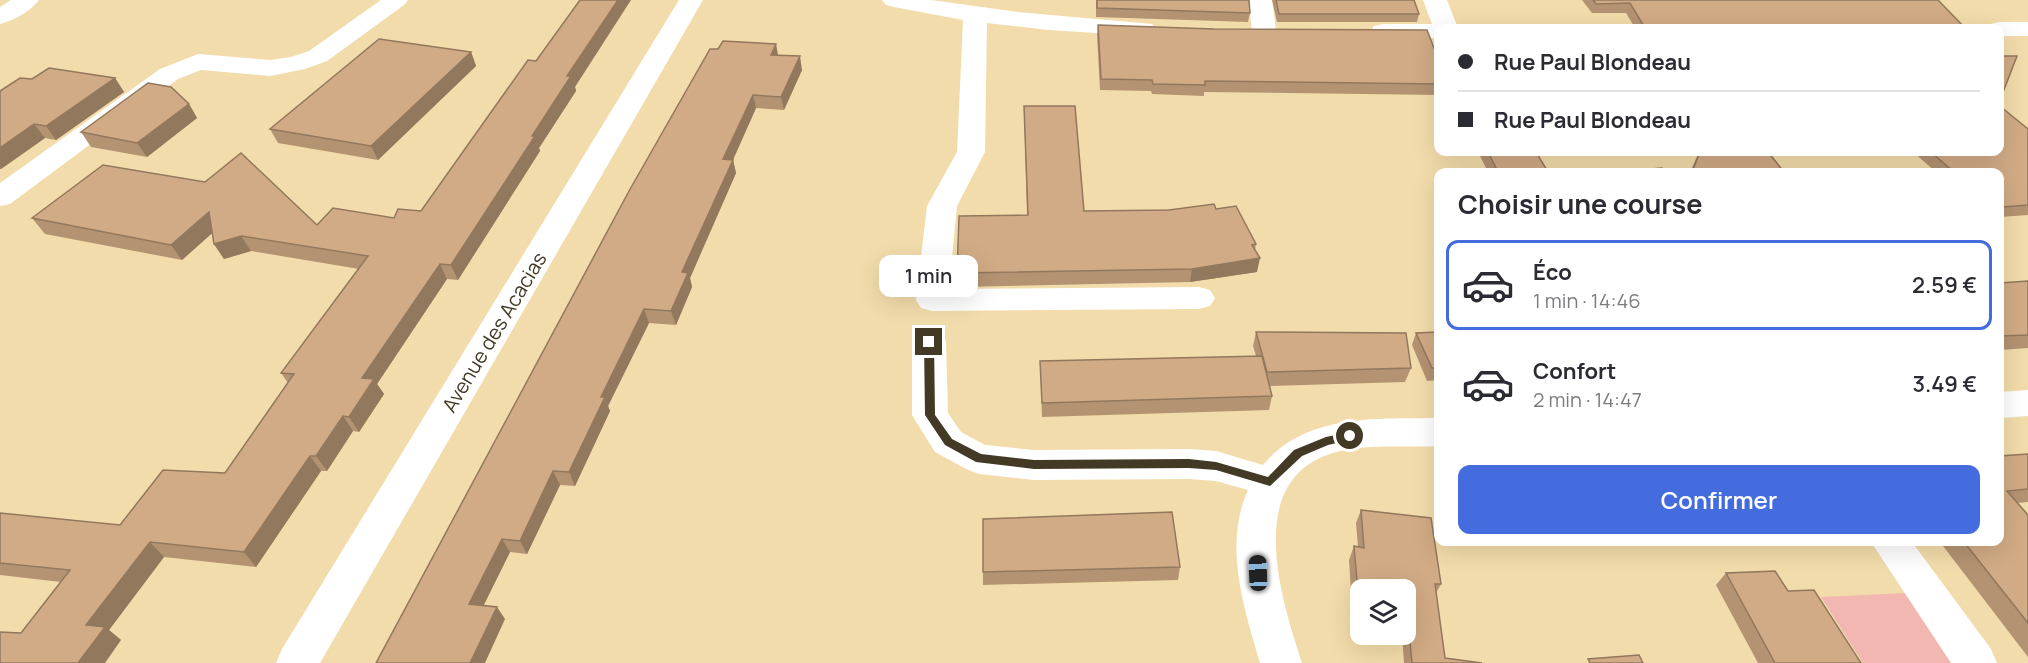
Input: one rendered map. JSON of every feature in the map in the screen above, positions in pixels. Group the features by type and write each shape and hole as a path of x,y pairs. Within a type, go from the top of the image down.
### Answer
{"main road":[{"path":"0,17 27,0"},
{"path":"0,196 169,74 198,63 270,68 297,64 318,56 396,0"},
{"name":"Avenue des Acacias","path":"297,663 691,0"},
{"path":"894,0 975,14 1095,27 1168,29"},
{"path":"1260,0 1263,30"},
{"path":"1435,0 1444,24"},
{"path":"975,14 971,153 942,207 932,300 1199,298"},
{"path":"2004,29 2028,29"},
{"path":"1358,31 1434,31"},
{"path":"929,342 930,415 948,442 979,459 1034,465 1207,465 1241,472 1270,482"},
{"path":"1281,663 1266,613 1258,573 1257,538 1261,507 1270,482 1298,453 1326,441 1350,436 1434,432"},
{"path":"1893,546 1976,663"}],"shaded area":[{"path":"1907,593 1955,663 1863,663 1821,597"}],"building":[{"path":"580,0 618,0 567,76 571,76 532,136 535,136 451,265 440,264 362,378 374,379 349,417 343,416 316,456 310,456 244,552 150,542 86,625 105,627 78,663 0,663 0,632 21,633 70,570 0,563 0,513 120,525 163,470 225,473 294,374 281,373 368,256 241,236 214,244 209,212 171,245 32,218 103,165 205,182 241,153 317,225 333,208 394,218 398,209 421,211 528,60 536,61"},
{"path":"1097,0 1249,0 1250,13 1097,8"},
{"path":"1276,0 1414,0 1419,14 1279,14"},
{"path":"1593,0 1938,0 1961,24 1643,24 1630,3 1596,4"},
{"path":"1098,25 1214,29 1427,30 1434,48 1434,84 1205,81 1205,85 1153,84 1152,80 1101,79"},
{"path":"379,39 471,52 371,146 270,129"},
{"path":"723,41 776,44 771,55 800,56 781,97 753,95 723,159 733,160 682,272 688,273 671,311 644,309 601,397 605,397 569,472 553,471 520,541 502,539 469,604 497,607 470,663 376,663 629,191 710,49 718,49"},
{"path":"2004,56 2017,56 2004,90"},
{"path":"49,68 115,78 46,126 34,124 0,148 0,91 20,78 32,79"},
{"path":"148,83 171,87 189,104 137,143 81,132"},
{"path":"1024,106 1075,106 1084,211 1169,210 1214,204 1216,209 1236,206 1256,244 1252,245 1260,258 1192,269 957,273 959,216 1028,215"},
{"path":"2004,109 2028,129 2028,205 2004,207 2004,168 1949,168 1936,156 2004,156"},
{"path":"1490,156 1538,156 1546,168 1496,168"},
{"path":"1698,156 1771,156 1781,168 1694,168"},
{"path":"2028,281 2028,335 2004,336 2004,283"},
{"path":"1256,332 1406,333 1411,368 1267,372"},
{"path":"1434,332 1434,368 1432,368 1416,333"},
{"path":"1262,356 1272,396 1042,403 1040,361"},
{"path":"2028,454 2028,489 2007,491 2028,515 2028,623 1967,546 2004,546 2004,456"},
{"path":"1361,510 1431,518 1441,584 1435,584 1445,658 1482,663 1412,663 1410,645 1416,645 1416,579 1357,579 1354,546 1364,548"},
{"path":"1172,512 1180,567 983,572 983,519"},
{"path":"1775,571 1788,591 1814,590 1861,663 1775,663 1726,573"},
{"path":"1639,655 1643,663 1590,663 1588,659"}],"route":[{"path":"929,342 930,415 948,442 979,459 1034,465 1189,464 1216,466 1270,482 1298,453 1326,441 1350,436"}]}
